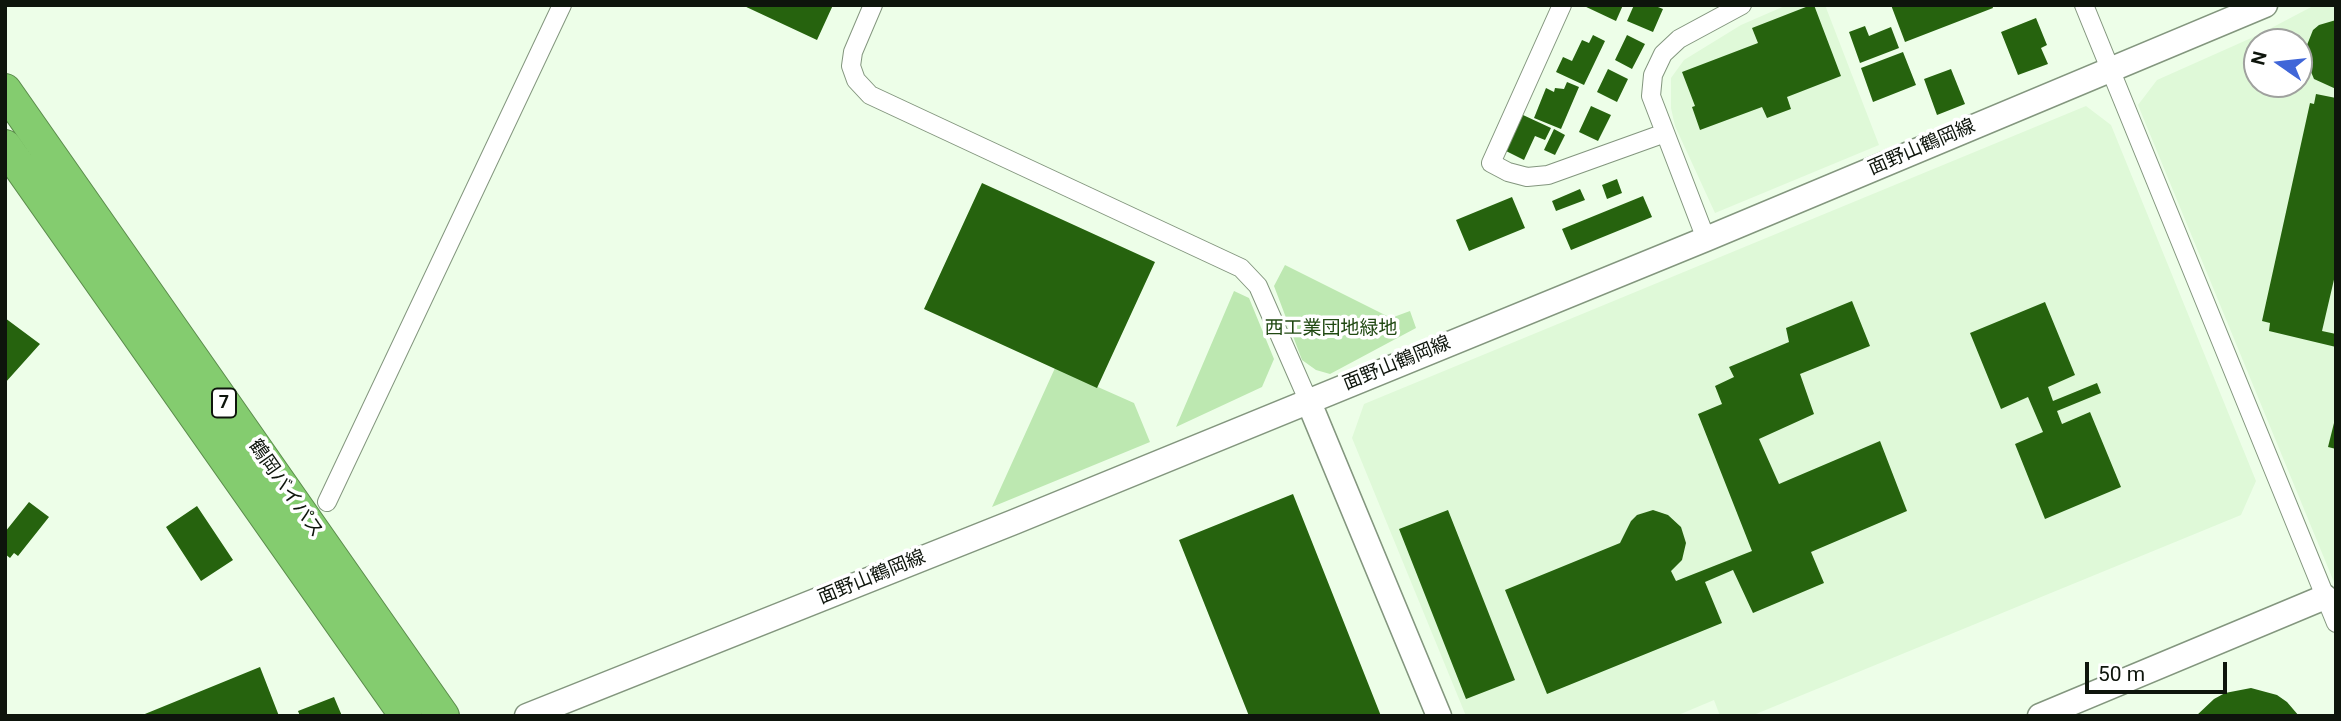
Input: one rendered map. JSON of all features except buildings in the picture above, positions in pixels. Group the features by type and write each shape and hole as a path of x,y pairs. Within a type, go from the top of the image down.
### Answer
{"highway":[{"name":"鶴岡バイパス","path":"5,90 443,716"},
{"name":"鶴岡バイパス","path":"5,146 406,716"}],"main road":[{"name":"面野山鶴岡線","path":"527,716 1014,522 1706,239 2265,5"},
{"path":"1308,400 1439,716"},
{"path":"2040,716 2325,597"}],"street":[{"path":"327,502 562,5"},
{"path":"873,5 855,45 851,66 856,80 870,95 1241,268 1258,286 1308,400"},
{"path":"1562,5 1490,163 1527,177 1548,175 1665,133"},
{"path":"1706,239 1651,96 1653,75 1663,54 1678,39 1742,5"},
{"path":"2084,5 2336,623"}],"shaded area":[{"path":"1787,5 1825,5 1879,145 1715,213 1675,126 1671,108 1671,78 1684,60 1741,25"},
{"path":"2315,5 2336,5 2336,587 2138,105 2157,80 2243,42 2243,98 2313,98 2313,28 2271,28"},
{"path":"2086,106 2111,125 2256,481 2241,515 1751,716 1720,716 1714,700 1676,716 1466,716 1352,438 1364,404"}],"green space":[{"name":"西工業団地緑地","path":"1285,265 1391,318 1410,311 1416,328 1330,374 1316,370 1302,360 1274,286"},
{"path":"1234,291 1249,298 1274,359 1262,387 1176,427"},
{"path":"1055,368 1134,403 1150,442 992,507"}]}
